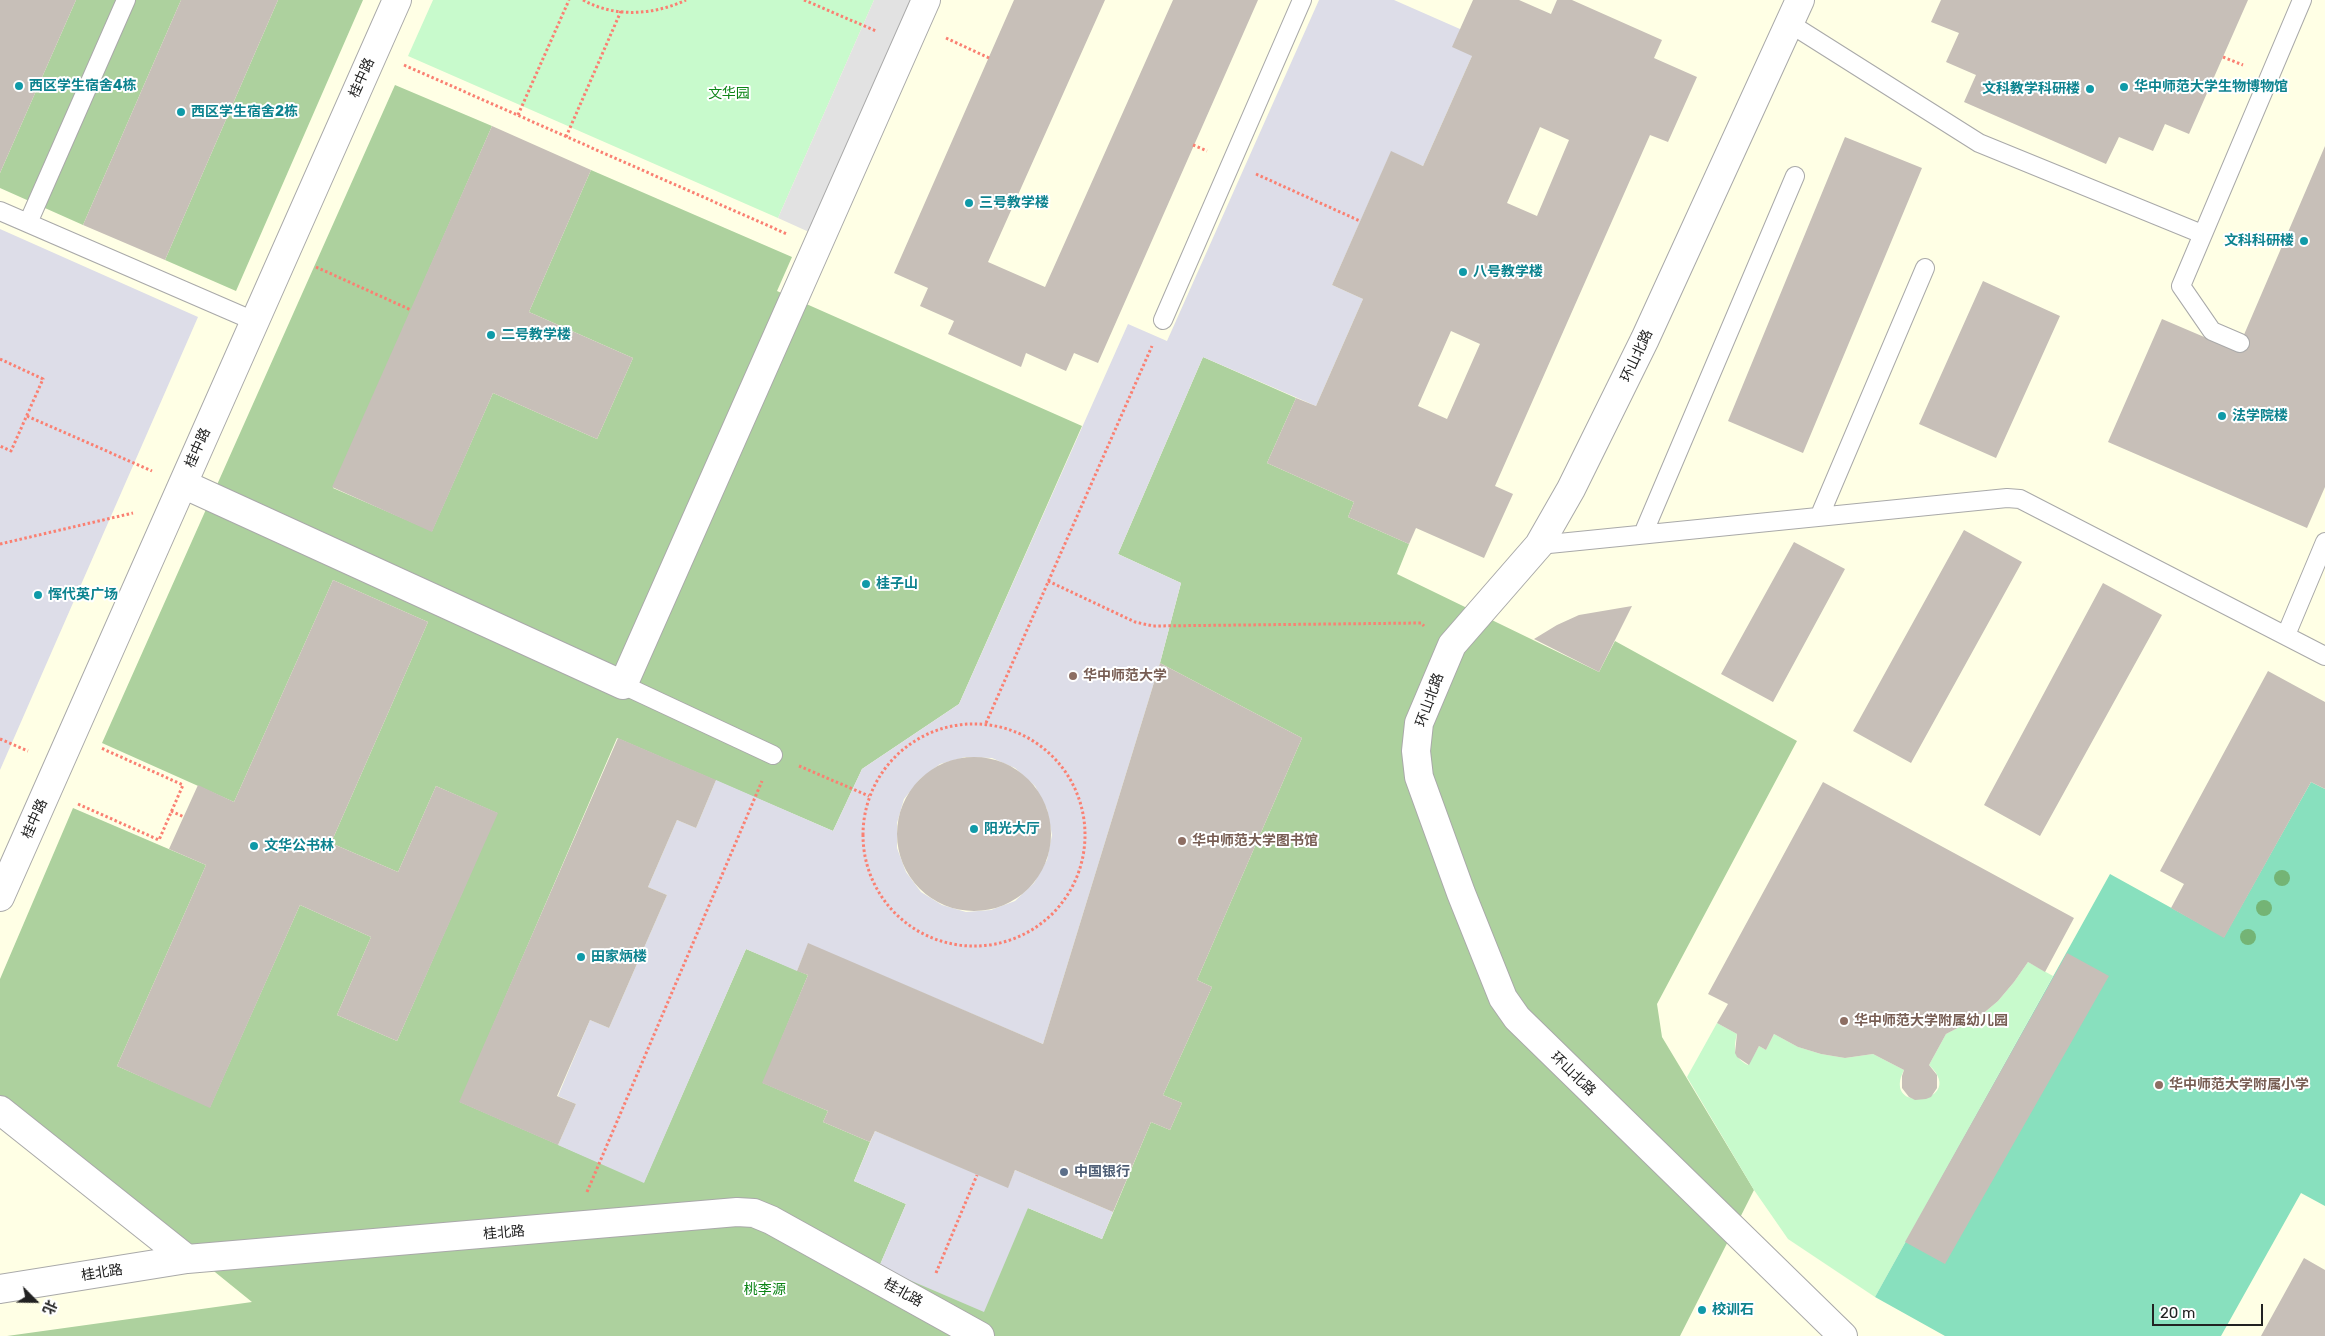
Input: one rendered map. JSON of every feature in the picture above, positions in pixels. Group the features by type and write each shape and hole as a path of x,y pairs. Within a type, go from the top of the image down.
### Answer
{"street":[{"name":"桂中路","path":"0,896 397,0"},
{"path":"178,494 623,685 926,0"},
{"name":"环山北路","path":"1791,7 1602,430 1539,545 1452,645 1420,723 1416,751 1419,777 1461,893 1504,998 1517,1018 1843,1336"},
{"path":"0,1110 187,1260"},
{"name":"桂北路","path":"0,1289 187,1260 737,1212 754,1213 772,1220 980,1336"}],"lane":[{"path":"28,223 126,0"},
{"path":"1163,320 1302,0"},
{"path":"2240,343 2212,331 2180,286 2302,0"},
{"path":"1791,7 1979,143 2202,234"},
{"path":"1643,534 1795,176"},
{"path":"0,212 254,321"},
{"path":"1820,516 1925,268"},
{"path":"1539,545 2007,498 2020,499 2325,656"},
{"path":"2286,635 2325,542"},
{"path":"623,685 773,755"}],"path":[{"path":"518,115 569,0"},
{"path":"584,0 606,9 648,12 670,7 686,0"},
{"path":"804,0 989,58"},
{"path":"566,137 621,11"},
{"path":"374,52 816,247"},
{"path":"1193,145 1360,221"},
{"path":"285,253 411,310"},
{"path":"986,723 1163,320"},
{"path":"0,360 43,379 11,451 0,446"},
{"path":"27,416 178,494"},
{"path":"0,544 178,494"},
{"path":"1048,581 1135,622 1153,626 1421,623"},
{"path":"986,723 1011,729 1032,739 1050,753 1065,770 1072,784 1083,812 1085,835 1083,858 1076,880 1054,911 1031,930 1010,940 988,945 965,946 942,942 921,933 902,921 886,905 874,885 866,864 863,841 864,818 869,796 881,774 892,761 917,739 940,728 986,723"},
{"path":"47,790 158,840 183,785 72,736"},
{"path":"599,1162 773,755 869,796"},
{"path":"171,811 184,817"},
{"path":"922,1304 977,1174"}],"shaded area":[{"name":"华中师范大学","path":"0,0 2325,0 2325,1336 0,1336"},
{"path":"874,0 911,0 809,232 778,218"},
{"path":"1319,0 1394,0 1460,29 1472,56 1423,166 1391,152 1332,285 1363,299 1316,406 1203,357 1118,554 1181,583 1160,663 1043,1044 808,944 797,971 746,949 644,1183 558,1145 576,1104 558,1096 590,1020 609,1028 667,895 648,887 677,820 696,828 716,780 833,831 862,769 959,704 1128,324 1167,341","holes":["965,757 992,758 1015,768 1035,786 1047,809 1052,835 1047,860 1034,883 1015,901 991,910 966,912 942,905 921,892 906,872 897,848 897,823 904,799 920,779 940,764"]},
{"name":"恽代英广场","path":"0,229 198,317 0,770"},
{"path":"875,1131 1008,1187 1015,1170 1113,1212 1102,1239 1028,1208 984,1312 879,1267 906,1204 854,1181"}],"green space":[{"path":"76,0 181,0 83,225 0,188 0,173"},
{"path":"278,0 363,0 236,291 165,260"},
{"name":"文华园","path":"433,0 874,0 778,218 408,56"},
{"name":"桃李源","path":"395,85 492,126 333,488 432,531 493,393 597,439 633,358 529,312 591,170 792,257 777,291 1082,426 959,704 862,769 833,831 617,738 460,1102 644,1182 746,949 808,975 763,1083 828,1111 823,1122 870,1142 854,1181 906,1204 879,1267 1028,1208 1102,1239 1151,1122 1170,1130 1182,1103 1163,1095 1212,987 1197,980 1302,738 1160,663 1181,583 1118,554 1203,357 1296,398 1267,463 1354,502 1348,517 1409,544 1397,574 1599,672 1615,641 1797,741 1657,1004 1662,1037 1754,1190 1680,1336 7,1336 252,1302 0,1098 0,979 73,808 206,865 117,1066 210,1107 300,905 371,937 337,1015 397,1041 497,813 436,786 398,872 331,843 428,622 333,580 234,802 102,743"},
{"name":"华中师范大学附属小学","path":"2311,782 2325,789 2325,1206 2301,1193 2221,1336 1945,1336 1875,1297 2110,874 2224,937"},
{"path":"2028,962 2053,976 1875,1297 1788,1239 1754,1190 1687,1077 1717,1023 1737,1034 1735,1049 1737,1056 1748,1065 1759,1046 1766,1050 1774,1034 1798,1047 1821,1054 1845,1058 1873,1054 1904,1070 1900,1085 1903,1094 1912,1098 1922,1099 1932,1095 1939,1088 1938,1078 1929,1065 1946,1034 1979,1017 1998,1001"}],"building":[{"name":"西区学生宿舍4栋","path":"0,0 76,0 0,173"},
{"name":"西区学生宿舍2栋","path":"181,0 278,0 165,260 83,225"},
{"name":"三号教学楼","path":"1014,0 1105,0 988,262 1045,287 1173,0 1258,0 1098,363 1074,353 1066,371 1026,353 1021,367 948,334 954,321 920,306 928,288 894,273"},
{"name":"八号教学楼","path":"1473,0 1519,0 1551,14 1557,0 1572,0 1662,40 1654,58 1697,77 1668,142 1650,135 1495,486 1513,494 1484,558 1416,528 1409,544 1348,517 1354,502 1267,463 1296,398 1316,406 1363,299 1332,285 1391,151 1423,166 1472,56 1452,47","holes":["1540,127 1569,140 1537,216 1507,203","1451,331 1480,344 1447,419 1418,406"]},
{"name":"文科教学科研楼","path":"1941,0 2248,0 2189,134 2165,124 2153,151 2119,137 2106,164 1964,102 1976,75 1946,62 1959,33 1931,22"},
{"name":"二号教学楼","path":"492,126 591,170 529,312 633,358 597,439 493,393 432,532 332,487"},
{"path":"1845,137 1922,168 1803,453 1728,421"},
{"name":"法学院楼","path":"2325,146 2325,487 2307,528 2108,442 2162,319 2237,351"},
{"path":"1983,281 2060,316 1996,458 1919,424"},
{"path":"1964,530 2022,562 1911,763 1853,731"},
{"path":"1794,542 1845,569 1773,702 1721,674"},
{"name":"文华公书林","path":"333,580 428,622 331,843 398,872 436,786 498,813 397,1041 337,1015 371,937 300,905 210,1108 117,1066 206,865 169,849 198,785 234,802"},
{"path":"2103,583 2162,615 2040,836 1984,805"},
{"path":"1632,606 1599,672 1534,639 1557,625 1579,615"},
{"name":"华中师范大学图书馆","path":"1160,663 1302,738 1197,980 1212,987 1163,1095 1182,1103 1170,1130 1151,1122 1113,1212 1015,1170 1008,1188 875,1131 870,1142 823,1122 828,1111 762,1083 808,975 797,971 808,943 1043,1044"},
{"path":"2268,671 2325,702 2325,789 2311,782 2224,938 2171,908 2184,884 2160,871"},
{"name":"田家炳楼","path":"618,738 716,780 696,828 677,820 648,887 667,895 609,1028 590,1020 557,1096 576,1104 558,1145 459,1102"},
{"name":"阳光大厅","path":"974,757 989,758 1004,763 1029,779 1045,804 1050,819 1050,849 1045,864 1029,889 1004,905 989,910 974,911 959,910 944,905 919,889 903,864 898,849 897,834 898,819 903,804 919,779 944,763 959,758"},
{"path":"1823,782 2074,918 2045,972 2028,962 1998,1001 1979,1017 1946,1034 1929,1065 1937,1075 1937,1088 1931,1097 1926,1099 1915,1100 1909,1097 1902,1088 1904,1070 1873,1054 1845,1058 1821,1054 1798,1047 1774,1034 1766,1050 1759,1046 1749,1065 1737,1057 1735,1053 1737,1034 1717,1023 1728,1004 1708,994"},
{"path":"2067,953 2109,976 1945,1264 1905,1242"},
{"path":"2304,1258 2325,1270 2325,1336 2261,1336"}],"place":[{"name":"西区学生宿舍4栋","path":"19,86"},
{"name":"华中师范大学生物博物馆","path":"2124,87"},
{"name":"文科教学科研楼","path":"2090,89"},
{"name":"西区学生宿舍2栋","path":"181,112"},
{"name":"三号教学楼","path":"969,203"},
{"name":"文科科研楼","path":"2304,241"},
{"name":"八号教学楼","path":"1463,272"},
{"name":"二号教学楼","path":"491,335"},
{"name":"法学院楼","path":"2222,416"},
{"name":"桂子山","path":"866,584"},
{"name":"恽代英广场","path":"38,595"},
{"name":"华中师范大学","path":"1073,676"},
{"name":"阳光大厅","path":"974,829"},
{"name":"华中师范大学图书馆","path":"1182,841"},
{"name":"文华公书林","path":"254,846"},
{"name":"田家炳楼","path":"581,957"},
{"name":"华中师范大学附属幼儿园","path":"1844,1021"},
{"name":"华中师范大学附属小学","path":"2159,1085"},
{"name":"中国银行","path":"1064,1172"},
{"name":"校训石","path":"1702,1310"}]}
